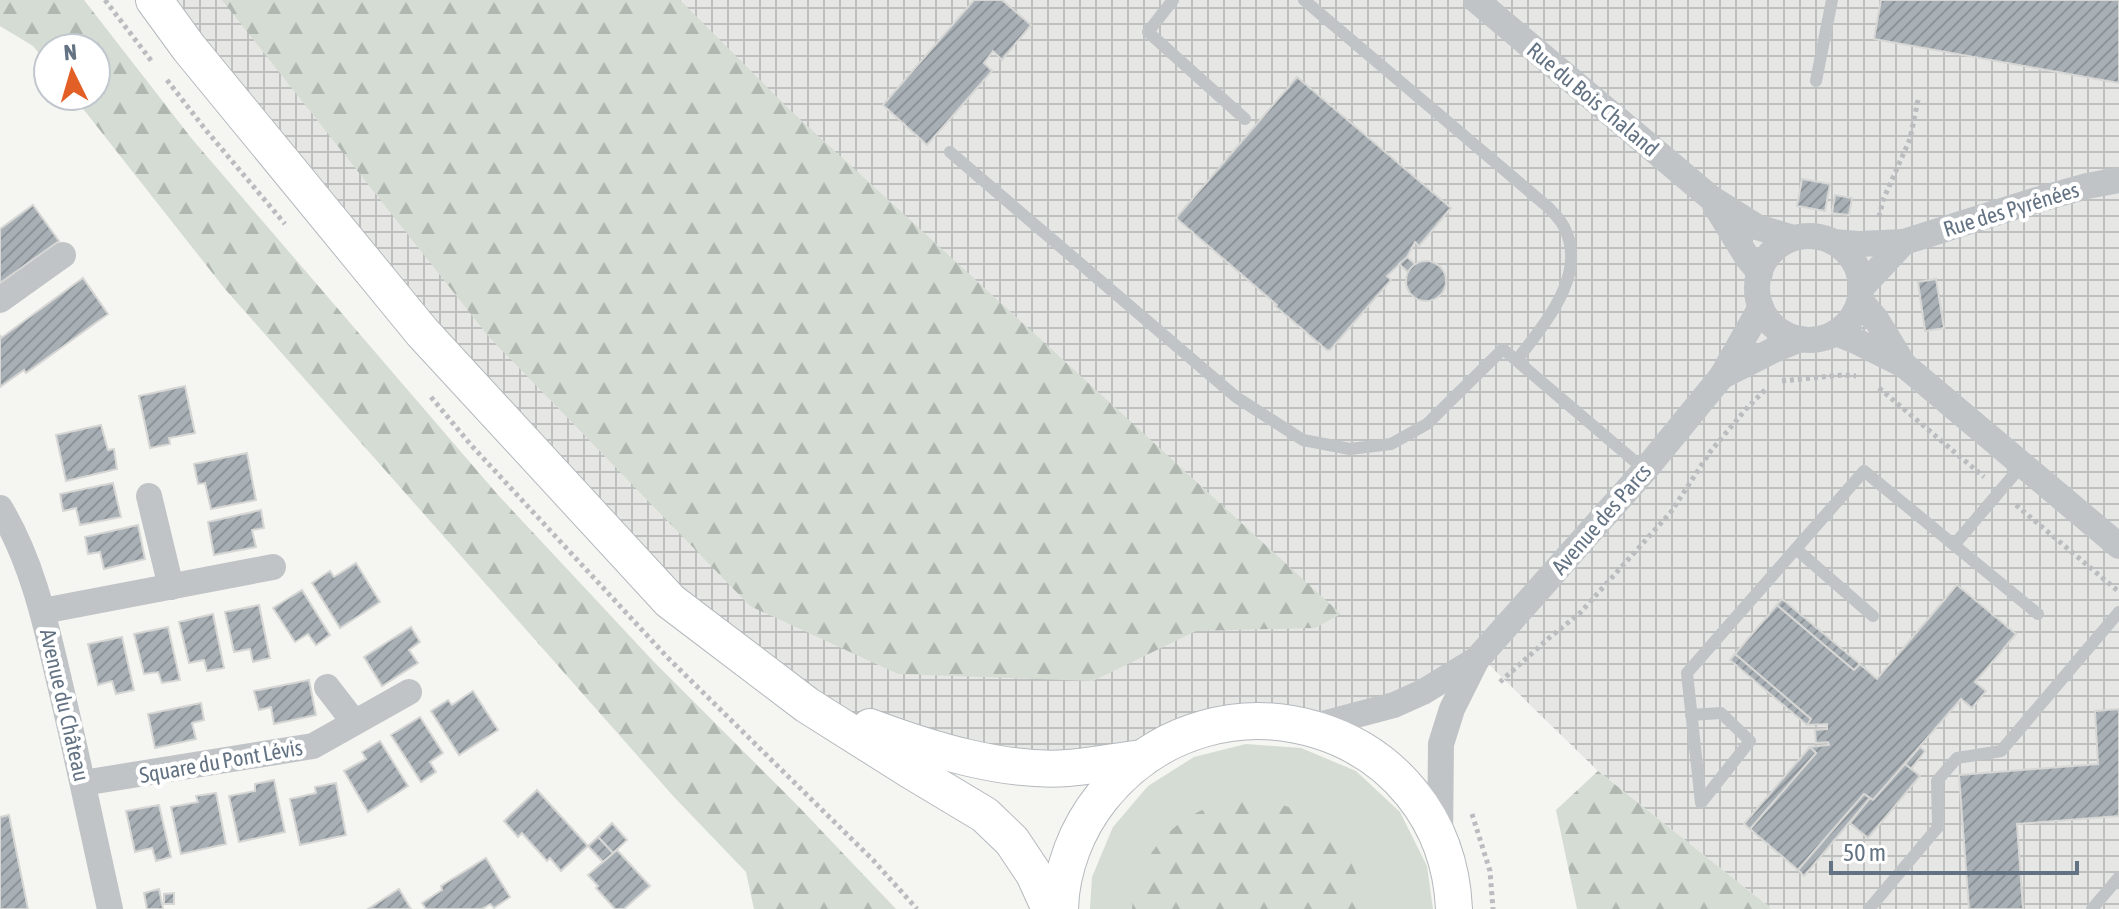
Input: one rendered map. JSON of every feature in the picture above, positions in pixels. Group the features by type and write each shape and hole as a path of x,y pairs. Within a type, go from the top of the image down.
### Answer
{"main road":[{"path":"154,0 189,48 422,332 670,601 807,705 985,815 1012,841 1034,874 1050,909"},
{"path":"807,705 923,747 997,763 1067,768 1142,758"},
{"path":"1060,909 1064,879 1075,841 1093,808 1117,778 1142,758 1176,738 1206,727 1261,720 1311,727 1343,740 1367,753 1404,785 1419,804 1440,842 1448,866 1454,909"}],"street":[{"name":"Rue du Bois Chaland","path":"1476,0 1711,198"},
{"name":"Rue des Pyrénées","path":"1833,242 1904,242 2050,196 2119,180"},
{"path":"1711,198 1757,227 1793,238 1814,236 1833,242 1849,254 1859,271 1861,294 1856,312 1836,333 1819,340 1785,334 1771,323 1761,307 1757,290 1760,273 1767,258 1793,238"},
{"path":"1711,198 1760,273"},
{"name":"Rue des Pyrénées","path":"1861,294 1904,242"},
{"path":"0,300 63,255"},
{"path":"1861,294 1904,365"},
{"name":"Avenue des Parcs","path":"1440,842 1441,744 1452,709 1477,659 1645,470 1722,376 1761,307"},
{"path":"1836,333 1904,365 2119,546"},
{"name":"Avenue des Parcs","path":"1722,376 1801,339"},
{"path":"149,496 171,587"},
{"name":"Avenue du Château","path":"0,508 15,537 43,611 110,909"},
{"path":"43,611 273,567"},
{"name":"Avenue des Parcs","path":"1311,727 1394,705 1423,692 1477,659"},
{"path":"327,687 354,722"},
{"name":"Square du Pont Lévis","path":"83,783 313,746 409,692"}],"lane":[{"path":"1173,0 1148,32 1245,119"},
{"path":"1304,0 1549,208 1564,227 1571,249 1569,277 1555,309 1517,360"},
{"path":"1816,81 1832,0"},
{"path":"950,152 1236,397 1303,440 1350,449 1391,444 1427,424 1503,349 1645,470"},
{"path":"1954,545 2023,464"},
{"path":"1691,715 1721,713 1750,741 1701,803 1691,715 1687,673 1864,471 2038,614"},
{"path":"1796,549 1873,616"},
{"path":"1869,909 1938,827 1937,781 1957,758 2001,751 2117,615"},
{"path":"2092,909 2119,877"}],"path":[{"path":"1883,200 1910,139 1918,100"},
{"path":"1497,685 1580,613 1601,590 1671,512 1710,452 1763,391 1782,381 1856,376"},
{"path":"1870,382 1882,390"},
{"path":"1471,812 1490,871 1493,909"}],"shaded area":[{"path":"159,0 2119,0 2119,909 1772,909 1598,771 1481,657 1392,704 1175,736 1031,765 810,703 672,598"}],"green space":[{"path":"0,0 84,0 109,32 32,32 32,45 0,26"},
{"path":"222,0 680,0 790,110 1341,614 1315,628 1196,631 1093,681 898,674 750,606 489,337"},
{"path":"112,36 192,139 498,495 654,662 896,909 754,909 746,872 674,797 225,289 86,112 112,112"},
{"path":"1246,744 1301,748 1356,771 1400,812 1427,866 1433,909 1090,909 1092,877 1113,827 1148,786 1194,757"},
{"path":"1598,771 1772,909 1577,909 1556,810"},
{"path":"1254,800 1291,808 1320,824 1332,835 1351,862 1365,909 1132,909 1140,874 1158,844 1170,831 1184,820 1216,805"}],"building":[{"path":"974,0 1002,0 1031,25 1002,60 993,51 984,63 992,71 927,145 883,105"},
{"path":"1881,0 2119,0 2119,83 1874,39"},
{"path":"1297,77 1451,208 1419,246 1415,242 1407,257 1387,276 1391,280 1330,350 1176,218"},
{"path":"1802,179 1830,184 1825,211 1797,206"},
{"path":"1835,195 1852,198 1849,215 1832,213"},
{"path":"33,205 59,241 0,283 0,229"},
{"path":"1407,257 1415,264 1408,272 1399,264"},
{"path":"1426,261 1440,267 1446,281 1440,295 1426,301 1412,295 1406,281 1412,267"},
{"path":"83,278 108,314 26,373 24,370 0,387 0,335 1,338"},
{"path":"1936,279 1944,328 1925,331 1918,282"},
{"path":"185,386 195,433 169,438 170,444 150,448 139,396"},
{"path":"101,425 108,450 114,449 117,469 66,481 56,435"},
{"path":"247,453 256,500 211,509 205,483 198,484 194,464"},
{"path":"113,483 121,517 80,525 76,508 63,511 60,494"},
{"path":"261,510 264,528 252,530 256,547 214,555 208,522"},
{"path":"138,525 145,559 104,569 100,552 88,554 85,537"},
{"path":"356,563 380,602 340,628 312,583 330,571 334,577"},
{"path":"1957,585 2016,634 1975,682 1986,691 1972,708 1961,699 1873,800 1864,794 1798,870 1750,829 1816,753 1810,747 1829,745 1828,742 1816,743 1815,730 1827,729 1827,724 1807,725 1811,719 1735,654 1777,605 1854,670 1860,664 1877,679"},
{"path":"302,590 330,635 316,645 308,634 295,642 273,608"},
{"path":"1782,599 1860,664 1854,670 1777,605"},
{"path":"259,605 270,658 253,662 250,649 234,652 225,612"},
{"path":"213,614 224,668 207,671 204,660 189,663 179,622"},
{"path":"168,627 180,680 162,683 158,672 144,674 134,634"},
{"path":"411,627 420,642 409,650 418,663 382,686 364,657"},
{"path":"122,637 134,690 116,694 112,681 98,685 88,644"},
{"path":"1735,654 1811,719 1807,725 1730,660"},
{"path":"309,680 316,715 274,724 271,707 259,710 254,691"},
{"path":"473,691 498,730 459,755 431,711 448,700 452,705"},
{"path":"201,703 204,720 192,723 196,739 155,748 148,714"},
{"path":"2119,709 2119,816 2017,824 2023,909 1969,909 1959,775 2098,764 2095,711"},
{"path":"420,717 443,753 430,762 436,772 421,782 391,735"},
{"path":"380,741 408,786 368,812 344,771 366,759 362,752"},
{"path":"1810,747 1816,753 1750,829 1744,824"},
{"path":"1920,747 1925,751 1911,769 1905,764"},
{"path":"1905,764 1920,776 1868,838 1850,823 1870,798 1873,800"},
{"path":"274,780 285,832 239,842 229,796 255,791 255,784"},
{"path":"336,783 346,835 300,845 290,799 316,793 315,787"},
{"path":"537,790 588,846 561,871 550,858 547,861 522,833 518,837 504,821"},
{"path":"216,793 226,844 181,854 171,807 198,802 196,796"},
{"path":"1864,794 1870,798 1804,876 1798,870"},
{"path":"159,805 171,857 156,861 152,848 135,852 126,811"},
{"path":"9,815 28,909 0,909 0,817"},
{"path":"612,823 627,840 613,853 598,837"},
{"path":"598,837 613,853 603,862 588,846"},
{"path":"617,850 650,886 624,909 615,909 588,875"},
{"path":"486,858 510,897 494,908 490,904 482,909 426,909 422,903 442,890 441,886"},
{"path":"159,889 163,909 147,909 144,893"},
{"path":"399,889 411,909 368,909"},
{"path":"174,893 174,904 164,904 164,894"}]}
